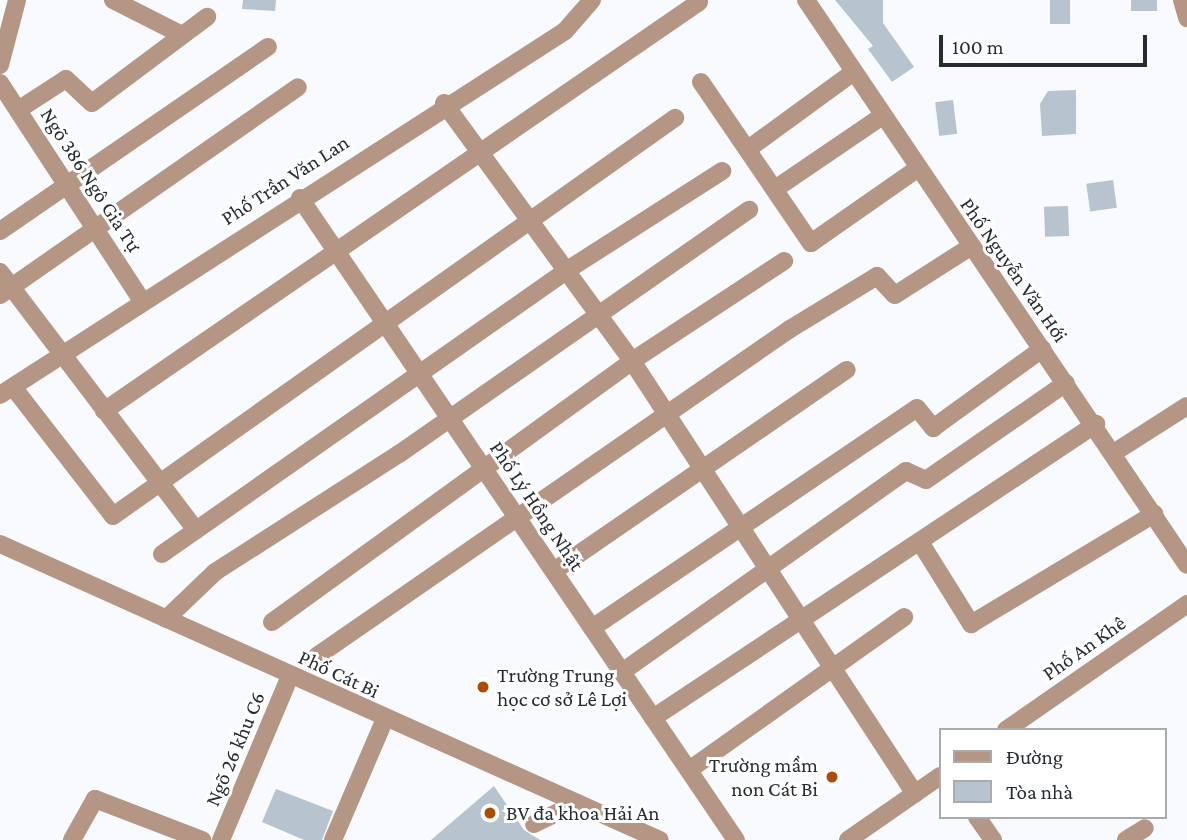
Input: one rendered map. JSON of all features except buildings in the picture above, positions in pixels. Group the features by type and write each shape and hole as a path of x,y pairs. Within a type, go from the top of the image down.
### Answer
{"street":[{"path":"0,65 3,42 17,0"},
{"path":"113,0 182,35"},
{"name":"Phố Trần Văn Lan","path":"7,391 444,103 565,31 592,0"},
{"name":"Phố Nguyễn Văn Hới","path":"806,0 851,74 1096,424 1187,565"},
{"path":"104,411 699,2"},
{"path":"18,110 66,79 92,103 207,17"},
{"path":"0,231 65,183 268,47"},
{"path":"748,149 851,74"},
{"path":"701,82 811,243 916,169"},
{"name":"Ngõ 386 Ngô Gia Tự","path":"0,83 143,302"},
{"path":"5,291 298,87"},
{"path":"444,103 478,156 534,221 632,361 772,568 915,794"},
{"path":"775,189 881,117"},
{"path":"7,391 113,516 383,320 534,221 675,118"},
{"path":"162,554 421,376 569,269 722,171"},
{"name":"Phố Lý Hồng Nhật","path":"300,198 736,840"},
{"path":"166,619 215,572 450,419 598,312 749,210"},
{"path":"317,656 518,520 666,415 877,276 895,295 970,247"},
{"path":"272,622 632,361 784,261"},
{"path":"0,272 5,291 61,356 196,530"},
{"path":"592,628 917,408 933,428 1042,349"},
{"path":"554,571 847,370"},
{"path":"622,672 906,471 926,480 1066,383"},
{"path":"1115,452 1187,406"},
{"path":"653,718 1096,424"},
{"path":"920,542 971,624 1154,514"},
{"name":"Phố Cát Bi","path":"0,544 384,721 660,840"},
{"name":"Phố An Khê","path":"1009,728 1187,604"},
{"path":"689,770 831,663 904,617"},
{"name":"Ngõ 26 khu C6","path":"221,840 290,676"},
{"path":"333,840 384,721"},
{"path":"848,840 939,777"},
{"path":"72,840 95,799 202,840"},
{"path":"534,824 578,803"},
{"path":"978,819 993,840"},
{"path":"1126,840 1145,828"}],"place":[{"name":"Trường Trung học cơ sở Lê Lợi","path":"483,687"},
{"name":"Trường mầm non Cát Bi","path":"832,777"},
{"name":"BV đa khoa Hải An","path":"490,813"}]}
